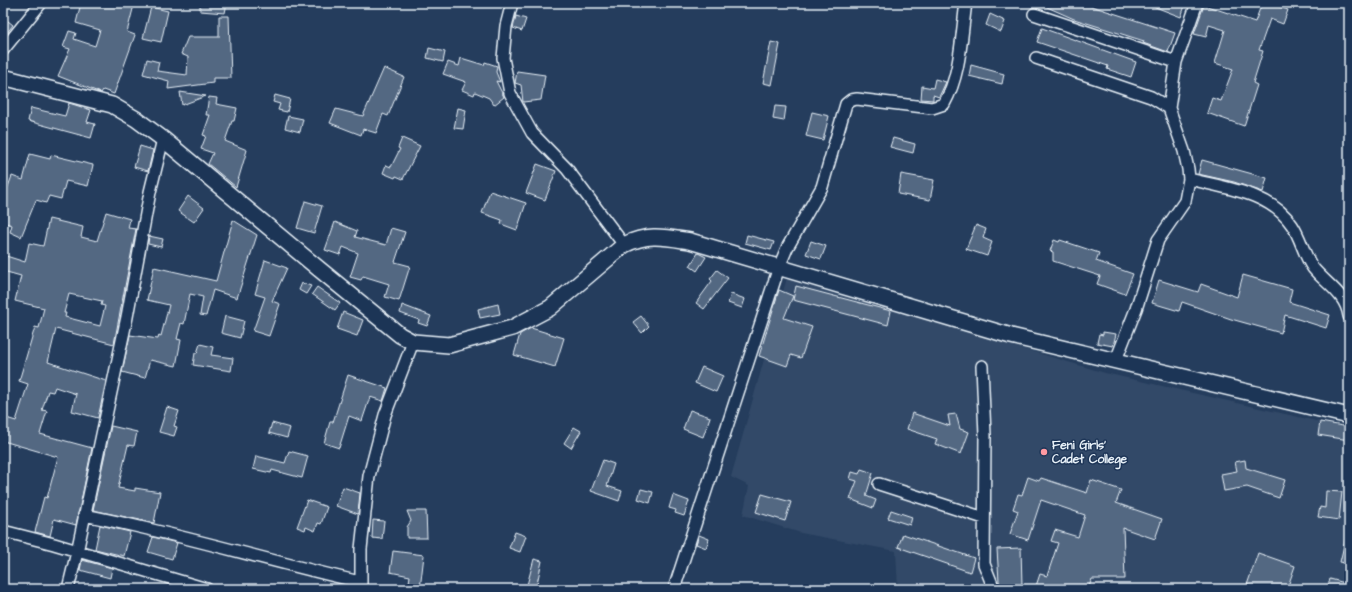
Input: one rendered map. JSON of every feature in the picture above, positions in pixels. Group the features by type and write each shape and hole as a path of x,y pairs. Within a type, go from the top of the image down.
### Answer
{"main road":[{"path":"3,77 112,105 164,139 319,270 400,335 413,342 449,345 480,338 512,328 550,308 624,246 637,239 656,236 690,241 1011,336 1349,416"}],"street":[{"path":"3,50 41,3"},
{"path":"512,3 506,26 503,58 510,93 532,133 567,169 624,246"},
{"path":"674,589 779,267 787,248 822,187 846,104 851,100 857,99 932,108 944,104 948,97 960,54 966,3"},
{"path":"1116,360 1136,309 1158,240 1185,201 1189,179 1184,150 1169,108 1176,62 1197,3"},
{"path":"1034,14 1176,62"},
{"path":"1036,58 1151,97 1169,108"},
{"path":"68,589 127,317 150,192 164,139"},
{"path":"1189,179 1260,197 1282,212 1293,226 1311,265 1332,286 1348,308 1349,316"},
{"path":"84,515 145,527 361,586 362,549 369,476 385,415 413,342"},
{"path":"982,366 985,436 984,564 994,589"},
{"path":"879,484 984,518"},
{"path":"3,531 207,589"}],"shaded area":[{"name":"Feni Girls' Cadet College","path":"787,278 1105,373 1320,422 1349,427 1349,589 898,589 896,551 801,533 743,515 749,486 731,477"}],"building":[{"path":"81,3 128,3 134,5 127,32 135,35 114,94 103,90 101,93 58,76 70,49 63,47 69,31 76,33 74,39 95,46 100,30 76,23"},
{"path":"200,3 227,3 225,13 200,11"},
{"path":"1038,3 1082,3 1175,33 1168,52 1143,43 1144,41 1074,19"},
{"path":"1145,3 1186,3 1181,17"},
{"path":"1262,3 1269,3 1288,10 1283,24 1270,19 1259,50 1263,51 1253,83 1257,85 1244,126 1207,113 1212,98 1221,101 1233,69 1215,63 1225,30 1209,25 1206,37 1194,34 1204,5 1255,22"},
{"path":"151,7 168,11 161,42 143,38"},
{"path":"990,14 1005,21 1001,32 986,25"},
{"path":"219,16 229,16 231,78 213,78 213,83 168,89 169,81 143,74 147,59 159,62 157,71 187,75 188,57 181,54 188,37 219,37"},
{"path":"516,16 526,19 522,31 513,28"},
{"path":"3,17 13,25 3,38"},
{"path":"1042,28 1136,62 1131,77 1107,69 1108,66 1037,42"},
{"path":"771,42 780,44 772,85 763,83"},
{"path":"429,48 445,52 443,62 427,58"},
{"path":"461,58 484,65 485,62 497,66 496,72 500,82 496,81 504,97 494,105 489,98 475,92 474,95 462,90 466,82 443,74 448,62 459,66"},
{"path":"971,65 1004,74 1002,84 969,76"},
{"path":"384,68 404,77 388,116 383,114 376,133 363,129 361,135 330,123 336,109 363,116"},
{"path":"517,71 545,75 541,100 523,102 521,85 515,83"},
{"path":"935,79 946,82 939,97 933,95 933,100 921,99 922,86 933,88"},
{"path":"180,92 206,96 182,105"},
{"path":"275,95 290,99 287,112 278,110 280,104 273,102"},
{"path":"209,97 217,98 216,104 237,108 234,121 232,121 225,141 247,150 236,187 208,164 213,153 201,149 206,136 203,135 210,115 206,115"},
{"path":"69,103 91,110 87,122 95,124 91,138 28,121 31,108 65,116"},
{"path":"775,106 786,107 784,121 773,119"},
{"path":"458,108 466,110 463,129 454,128"},
{"path":"812,112 829,116 823,140 806,136"},
{"path":"288,116 303,119 300,132 285,128"},
{"path":"402,138 420,146 403,179 396,176 395,178 383,173 386,165 391,167 400,149 398,148"},
{"path":"893,138 915,144 913,153 890,147"},
{"path":"140,146 153,150 148,171 134,167"},
{"path":"30,154 50,159 51,155 93,165 88,186 66,181 61,199 49,196 46,203 36,200 21,237 10,232 12,225 3,222 3,200 12,176 23,180"},
{"path":"1202,160 1267,178 1263,192 1234,182 1198,174"},
{"path":"537,164 556,171 545,200 526,193"},
{"path":"901,174 934,180 930,200 898,194"},
{"path":"490,191 526,203 517,230 501,224 502,220 482,213"},
{"path":"188,196 204,208 194,222 178,211"},
{"path":"305,201 322,206 314,233 297,228"},
{"path":"106,212 130,219 128,228 136,229 114,344 56,329 48,362 106,381 98,418 72,411 76,394 55,387 53,392 48,391 42,410 47,411 40,434 92,448 76,525 54,519 50,536 35,532 44,497 47,498 58,457 3,441 3,417 16,421 28,384 19,381 35,327 39,328 44,308 15,301 21,276 3,271 3,255 25,262 29,243 43,246 49,219 83,227 81,237 97,241","holes":["69,294 102,301 101,305 105,306 100,326 65,317 66,313 64,313"]},
{"path":"233,220 257,235 237,298 213,290 206,316 200,315 203,297 190,294 184,324 181,323 177,339 181,340 176,366 150,360 145,378 122,372 130,335 158,339 159,335 161,336 169,305 147,300 154,267 216,281"},
{"path":"335,222 357,231 355,237 386,245 391,228 405,232 395,262 410,266 399,301 385,297 389,284 363,276 361,280 350,277 358,253 343,247 340,255 325,250"},
{"path":"976,225 986,229 983,238 992,242 987,256 966,249"},
{"path":"747,235 774,242 771,250 745,243"},
{"path":"149,236 163,239 161,247 148,244"},
{"path":"1054,240 1059,242 1060,240 1099,253 1096,261 1133,274 1125,294 1097,284 1100,276 1053,261 1053,252 1050,251"},
{"path":"811,241 826,246 821,259 806,254"},
{"path":"698,253 706,257 697,271 690,266"},
{"path":"265,260 287,268 272,301 280,304 269,336 253,331 265,297 255,294"},
{"path":"717,270 728,278 704,309 696,303 712,281 710,279"},
{"path":"1243,275 1292,289 1289,302 1330,315 1326,328 1285,315 1281,333 1231,319 1182,302 1179,311 1152,303 1159,280 1198,292 1201,284 1237,297"},
{"path":"302,283 311,286 306,294 299,290"},
{"path":"796,286 891,311 888,325 793,300"},
{"path":"317,287 340,303 335,310 312,294"},
{"path":"779,290 793,296 784,318 812,327 801,358 791,355 787,366 759,356"},
{"path":"731,294 745,299 742,308 728,303"},
{"path":"498,304 500,314 480,318 478,309"},
{"path":"402,305 431,316 427,326 418,323 419,320 400,313"},
{"path":"343,312 363,320 357,336 337,329"},
{"path":"225,316 244,321 240,338 221,333"},
{"path":"641,316 649,326 642,333 633,322"},
{"path":"531,328 564,338 555,367 514,355 520,334"},
{"path":"1103,332 1116,334 1113,346 1097,343 1099,334 1103,335"},
{"path":"200,344 213,347 211,355 233,358 231,371 193,365 195,353 197,353"},
{"path":"702,367 723,376 716,392 695,383"},
{"path":"348,375 387,388 383,401 370,397 362,421 349,416 339,448 324,443 330,422 333,422"},
{"path":"167,407 179,411 174,426 177,427 174,436 159,432"},
{"path":"690,410 710,417 703,437 683,429"},
{"path":"912,413 950,426 948,415 956,414 960,429 969,432 961,454 935,444 937,439 907,429"},
{"path":"1320,422 1349,427 1349,440 1318,435"},
{"path":"272,423 290,428 287,438 269,433"},
{"path":"111,426 137,432 134,446 128,445 118,488 135,491 135,488 160,492 154,523 93,510"},
{"path":"574,427 581,431 571,448 564,443"},
{"path":"289,451 308,456 302,478 272,470 271,473 253,469 256,456 285,463"},
{"path":"603,460 614,464 607,486 622,491 619,501 591,491"},
{"path":"1245,460 1246,468 1285,480 1279,498 1247,487 1224,491 1221,474 1237,471 1235,462"},
{"path":"861,469 873,473 866,496 876,500 873,508 850,499 857,481 850,479 852,472 859,474"},
{"path":"1028,477 1039,481 1041,478 1087,493 1091,480 1121,490 1116,503 1162,519 1155,539 1123,528 1125,579 1092,579 1088,589 1035,589 1040,574 1047,576 1058,543 1051,541 1055,530 1078,537 1085,515 1041,500 1028,540 1010,534 1018,511 1013,509 1018,494 1022,495"},
{"path":"343,487 360,493 358,514 336,506"},
{"path":"641,489 653,492 650,503 638,499"},
{"path":"1326,491 1342,492 1339,520 1318,517 1320,507 1325,508"},
{"path":"762,494 791,502 785,521 756,512"},
{"path":"673,495 689,501 684,516 675,513 676,510 669,508"},
{"path":"307,500 327,507 321,524 318,523 315,531 306,527 305,530 297,527"},
{"path":"891,510 912,517 910,525 888,518"},
{"path":"407,511 426,511 427,538 407,538 407,527 411,521"},
{"path":"373,520 384,521 382,539 372,538"},
{"path":"100,525 130,532 124,556 95,549"},
{"path":"515,532 526,536 520,552 509,548"},
{"path":"903,534 974,558 970,572 898,547"},
{"path":"699,535 709,539 706,548 696,544"},
{"path":"153,537 177,543 172,559 148,552"},
{"path":"1346,537 1349,537 1349,564 1340,562"},
{"path":"1021,548 1022,586 1000,586 997,549"},
{"path":"393,551 424,555 420,589 408,589 410,576 390,572"},
{"path":"1258,553 1295,566 1287,589 1259,589 1247,585"},
{"path":"534,559 542,561 536,588 527,585"},
{"path":"82,560 112,568 110,578 80,570"},
{"path":"1330,579 1349,584 1349,589 1327,589"}],"place":[{"name":"Feni Girls' Cadet College","path":"1044,452"}]}
